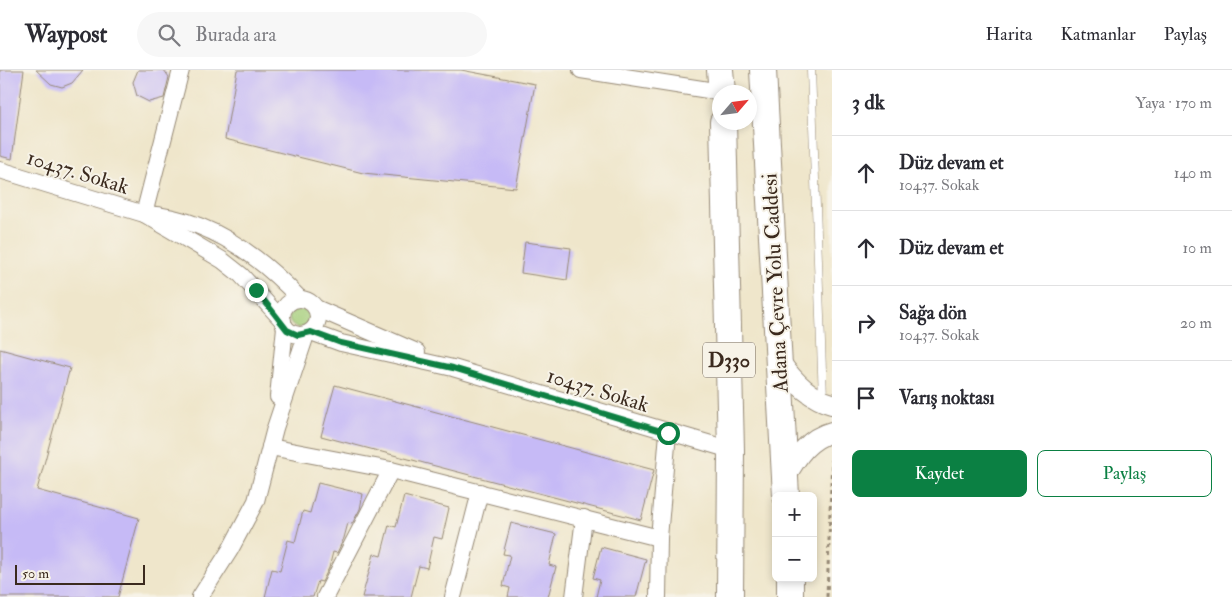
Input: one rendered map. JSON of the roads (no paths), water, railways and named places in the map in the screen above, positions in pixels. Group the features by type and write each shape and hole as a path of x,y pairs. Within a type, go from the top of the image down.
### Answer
{"highway":[{"path":"720,70 721,85"},
{"name":"Adana Çevre Yolu Caddesi","path":"763,70 786,486"},
{"name":"D330","path":"723,130 731,450 730,597"},
{"path":"790,582 790,597"}],"street":[{"path":"144,214 181,70"},
{"path":"581,70 712,90"},
{"name":"10437. Sokak","path":"0,170 144,214 222,260 241,275 284,324"},
{"name":"10437. Sokak","path":"144,214 168,215 190,221 227,239 265,264 300,299"},
{"path":"200,597 230,550 256,501 275,428 308,334 318,324 316,308 309,301 293,300 284,309 275,428"},
{"name":"10437. Sokak","path":"316,308 453,368"},
{"path":"284,324 294,334 308,334"},
{"name":"10437. Sokak","path":"308,334 453,368 668,433 731,450"},
{"path":"780,362 798,385 828,403"},
{"path":"786,486 796,458 807,445 822,434 832,432"},
{"path":"658,597 659,538 668,433"},
{"path":"270,446 391,470 659,538"},
{"path":"325,597 391,470"},
{"path":"453,597 480,492"},
{"path":"574,597 584,518"}],"lane":[{"path":"811,70 828,403"}]}
